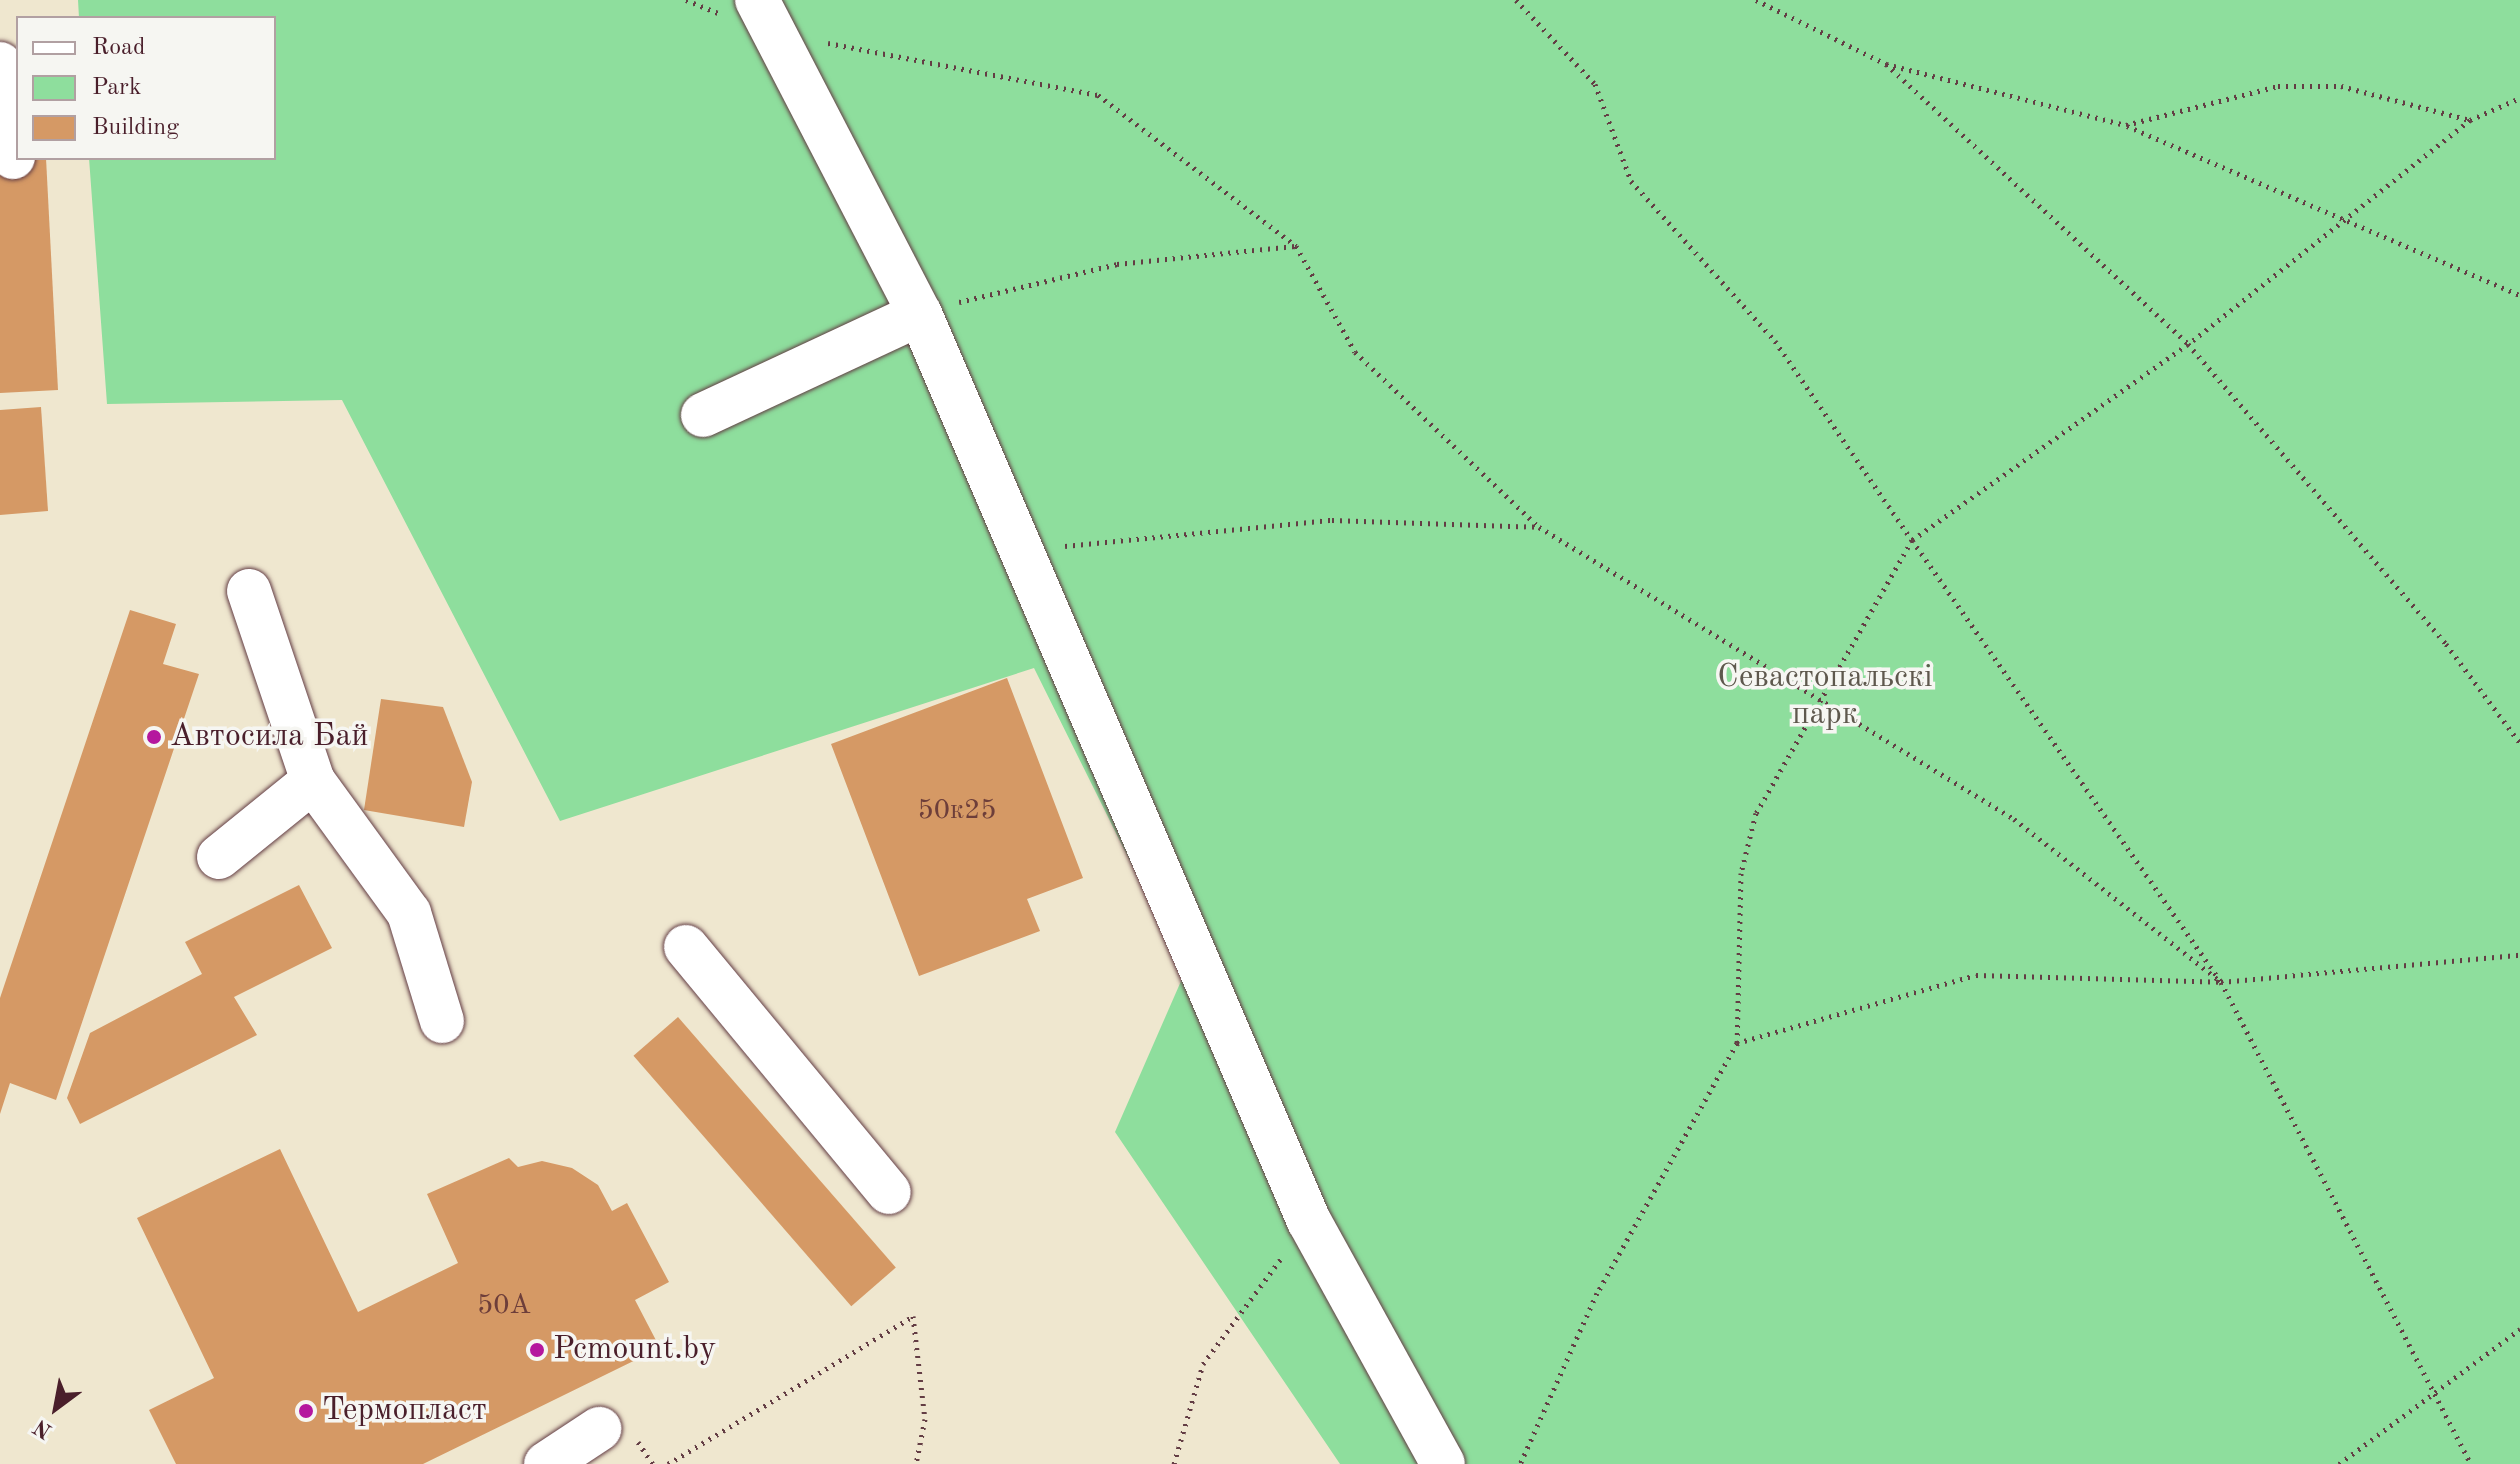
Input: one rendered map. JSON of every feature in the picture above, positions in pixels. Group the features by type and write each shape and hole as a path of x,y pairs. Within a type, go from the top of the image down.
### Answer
{"street":[{"path":"764,16 920,314 1309,1221 1443,1464"},
{"path":"0,64 4,112 13,157"},
{"path":"703,415 920,314"},
{"path":"249,591 313,781 409,913 442,1021"},
{"path":"219,857 313,781"},
{"path":"686,947 889,1192"},
{"path":"546,1464 599,1429"}],"path":[{"path":"1516,0 1595,84 1631,181 1775,341 2221,982 2433,1400 2471,1464"},
{"path":"1756,0 1886,64 2126,125 2342,224 2520,295"},
{"path":"764,16 1098,95 1296,246 1355,352 1539,527 1818,704 2014,819 2221,982"},
{"path":"1886,64 2188,344 2446,644 2520,743"},
{"path":"2126,125 2278,86 2341,86 2470,120"},
{"path":"1520,1464 1597,1293 1737,1043 1741,873 1756,813 1912,540 2188,344 2470,120 2520,98"},
{"path":"920,314 1117,264 1296,246"},
{"path":"1021,550 1332,520 1539,527"},
{"path":"1737,1043 1976,975 2221,982 2520,955"},
{"path":"1174,1464 1203,1364 1309,1221"},
{"path":"668,1464 913,1316 925,1419 916,1464"},
{"path":"2339,1464 2433,1400 2520,1329"}],"green space":[{"name":"Севастопальскі парк","path":"78,0 2520,0 2520,1464 1340,1464 1115,1132 1185,972 1034,668 560,821 342,400 107,404 89,160 276,160 276,16 79,16"}],"building":[{"path":"0,158 46,160 58,390 0,393"},
{"path":"41,407 48,511 0,515 0,410"},
{"path":"130,610 176,624 163,664 199,674 56,1100 10,1083 0,1114 0,998"},
{"path":"1007,678 1083,878 1027,899 1040,931 919,976 831,744"},
{"path":"381,699 443,707 472,782 464,827 364,810"},
{"path":"299,885 332,948 234,997 257,1035 80,1124 67,1098 90,1033 202,974 185,942"},
{"path":"678,1017 896,1268 851,1306 633,1056"},
{"path":"280,1149 358,1312 458,1263 427,1194 509,1158 518,1167 542,1161 572,1168 598,1185 612,1211 627,1203 669,1282 635,1300 660,1348 423,1464 176,1464 149,1410 214,1378 137,1218"}],"place":[{"name":"Автосила Бай","path":"154,737"},
{"name":"Pcmount.by","path":"537,1350"},
{"name":"Термопласт","path":"306,1411"}]}
